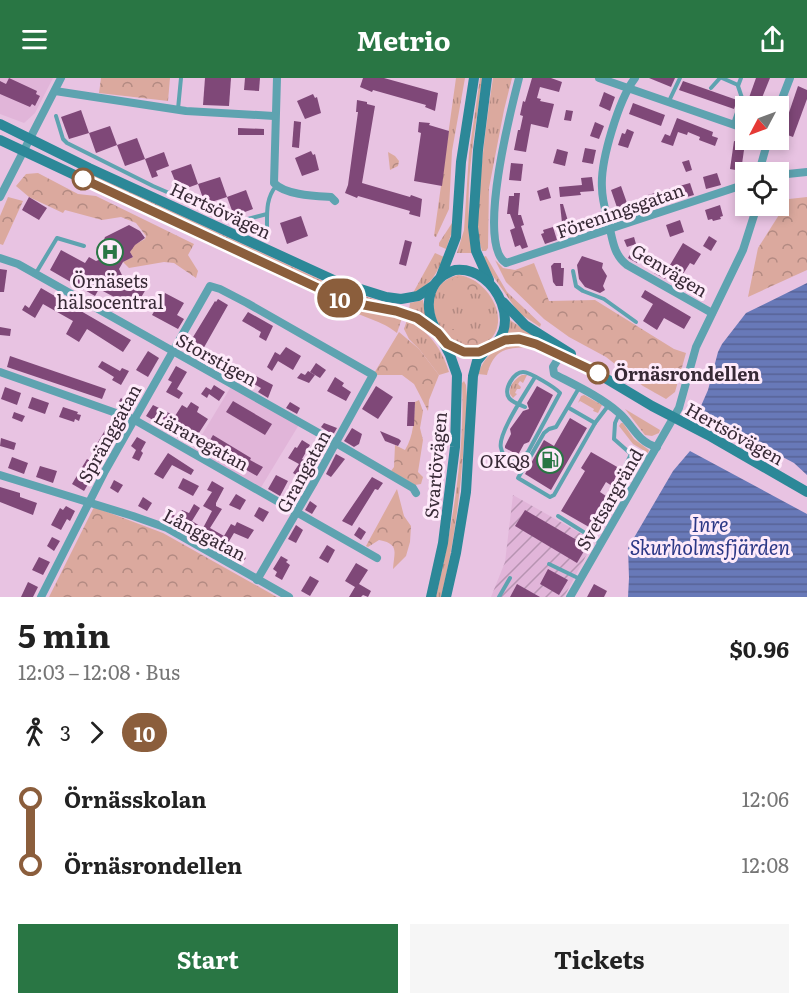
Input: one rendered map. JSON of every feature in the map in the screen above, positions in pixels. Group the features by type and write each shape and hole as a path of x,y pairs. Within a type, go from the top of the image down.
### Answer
{"main road":[{"path":"474,78 461,162 456,237 441,276 433,285 429,307 439,336 450,346 464,352 475,353 488,348 500,338 505,325 505,315 478,255 473,227 477,150 488,78"},
{"name":"Hertsövägen","path":"0,124 338,282 386,297 401,298 418,296 433,285"},
{"name":"Hertsövägen","path":"0,140 315,287 357,303 406,314 423,322 439,336"},
{"path":"441,276 455,270 470,270 480,275 496,292"},
{"name":"Hertsövägen","path":"496,292 525,325 585,366"},
{"name":"Svartövägen","path":"432,595 443,543 455,447 456,375 450,355 439,336"},
{"name":"Hertsövägen","path":"488,348 505,340 519,339 536,344 585,366 807,492"},
{"name":"Svartövägen","path":"446,597 466,492 473,376 477,361 488,348"}],"street":[{"path":"1,192 61,78"},
{"path":"277,78 272,178 276,186 309,196 331,197 335,201"},
{"name":"Föreningsgatan","path":"519,78 508,123 496,191 495,244 498,255 504,261 509,263 735,188"},
{"path":"599,78 735,125"},
{"name":"Genvägen","path":"635,78 629,88 608,146 602,171 602,189 612,240 620,260 711,313"},
{"path":"783,96 789,78"},
{"path":"55,91 178,109 274,116"},
{"path":"789,174 807,172"},
{"name":"Svetsargränd","path":"570,597 675,417 682,401 696,347 744,250 754,216"},
{"name":"Storstigen","path":"0,258 36,274 335,442 412,488 416,493"},
{"name":"Spränggatan","path":"41,597 133,419 210,286 220,288 373,375"},
{"path":"560,356 553,367 554,374 609,406 620,414 640,439 657,447"},
{"name":"Läraregatan","path":"0,372 133,419 378,558"},
{"name":"Grangatan","path":"257,580 373,375"},
{"name":"Långgatan","path":"0,475 167,528 288,597"}],"lane":[{"path":"178,109 181,78"},
{"path":"669,102 680,78"},
{"path":"711,88 721,78 738,85"},
{"path":"732,124 741,98 738,85 741,78"},
{"path":"56,116 63,139 67,143 153,186 236,222 267,214"},
{"path":"267,227 271,192 276,186"},
{"path":"36,274 57,238 84,246"},
{"path":"573,271 576,286 604,299 636,322"},
{"path":"525,407 519,404 508,396 510,383 521,372 525,372 535,377 548,384 560,393 528,452 521,459 513,461 503,455 500,438 519,404 535,377"},
{"path":"548,384 554,374"},
{"path":"579,388 556,427 544,433 519,476 520,480 550,497 554,495 595,423 609,406"},
{"path":"569,408 595,423"},
{"path":"620,414 615,423 614,439 631,454 650,458"},
{"path":"541,417 546,419"},
{"path":"631,454 616,485 633,489"},
{"path":"558,516 602,543"},
{"path":"549,564 581,579"},
{"path":"499,597 510,578"}],"shaded area":[{"path":"0,78 53,78 35,113 24,123 0,114"},
{"path":"232,385 300,423 260,489 192,451"},
{"path":"513,495 594,541 564,597 491,597 505,562"}],"green space":[{"path":"101,78 170,78 168,101 99,93"},
{"path":"456,78 465,78 452,151 449,209 436,237 434,236"},
{"path":"480,78 483,78 469,187 473,253 457,253 464,230 469,153"},
{"path":"493,78 512,78 489,188 488,248 482,251 478,230 479,195"},
{"path":"388,152 399,161 398,166 390,170"},
{"path":"38,173 78,194 96,196 194,244 188,255 198,271 196,278 174,263 164,262 129,268 123,262 133,257 130,252 132,246 145,239 146,236 136,223 121,217 102,220 65,210 63,213 29,197 16,186 26,174"},
{"path":"93,175 336,287 383,302 383,304 364,300 320,284 110,186 92,177"},
{"path":"8,197 23,201 3,245 0,244 0,216"},
{"path":"807,197 807,270 748,297 758,248 778,216 789,216 789,199"},
{"path":"452,223 452,232 446,249 439,246 439,243"},
{"path":"435,253 444,257 435,274 425,287 413,293"},
{"path":"486,256 507,292 541,324 540,327 519,313 488,269 483,257"},
{"path":"495,260 503,268 515,270 534,263 549,301 595,300 674,349 686,353 675,392 666,399 643,386 606,357 569,337 544,319 506,282"},
{"path":"458,275 468,277 478,283 493,300 497,311 496,332 489,341 475,348 461,347 449,339 439,326 434,311 435,296 442,283"},
{"path":"460,277 475,281 483,289 484,294 466,292 451,284 453,279"},
{"path":"423,300 426,318 409,310 410,303"},
{"path":"337,302 402,318 397,333 344,307"},
{"path":"407,320 415,324 434,342 449,372 439,375 409,339 404,329"},
{"path":"510,320 535,337 534,340 506,335"},
{"path":"448,329 477,334 482,338 479,345 471,347 446,333"},
{"path":"399,332 419,349 439,375 429,400 428,411 414,384 402,375 373,375"},
{"path":"515,341 530,347 502,351 493,359 487,375 478,374 492,353"},
{"path":"522,375 527,375 523,383 520,381 518,384 521,387 517,389 515,393 517,394 513,398 510,394 512,385"},
{"path":"464,381 467,397 459,498 447,572 441,597 436,597 456,491 461,437 462,383"},
{"path":"584,395 602,405 598,413 580,401 578,403"},
{"path":"419,400 423,411 420,428 423,440 418,472 423,477 421,484 415,485 391,471 394,467 395,445 405,450 408,445 413,427 415,402"},
{"path":"625,409 660,430 659,433 652,436 645,435"},
{"path":"621,423 634,439 649,450 648,453 633,444 619,426"},
{"path":"397,489 404,516 411,526 406,556 393,569 395,553 393,546 379,540 366,546"},
{"path":"94,507 163,533 277,597 49,597"}],"water":[{"path":"807,283 807,475 794,463 709,418 702,411 701,406 708,390 718,352 746,313"},
{"name":"Inre Skurholmsfjärden","path":"690,451 807,514 807,597 628,597 628,548 673,471"}],"building":[{"path":"9,78 37,91 36,94 40,96 35,106 32,104 30,107 0,94 0,81 6,84"},
{"path":"205,78 231,78 229,106 203,105"},
{"path":"245,78 260,78 259,91 244,90"},
{"path":"363,78 384,78 438,93 435,111 425,107 426,105 360,87"},
{"path":"532,78 551,78 562,82 559,92 540,87 537,98 541,99 540,101 554,104 548,128 531,124 526,152 514,150 523,116 520,115 523,101 525,102"},
{"path":"649,78 675,78 671,87"},
{"path":"756,78 770,78 763,96 750,96"},
{"path":"683,81 735,99 735,106 734,109 679,90"},
{"path":"798,86 807,90 807,99 793,137 789,136 789,112"},
{"path":"604,92 615,97 610,111 599,106"},
{"path":"313,94 315,98 317,97 321,113 305,119 297,101"},
{"path":"357,100 375,106 362,183 422,199 420,217 409,214 410,211 345,193 358,112 356,112"},
{"path":"633,103 665,115 661,126 629,114"},
{"path":"81,110 89,133 69,139 61,117"},
{"path":"566,110 573,111 571,121 564,120"},
{"path":"677,118 713,132 712,136 718,138 715,146 699,140 700,137 688,132 687,135 678,132 673,146 661,142 665,134 670,136"},
{"path":"294,121 301,122 299,148 292,147"},
{"path":"419,122 430,123 429,125 449,131 442,186 414,181 421,133 418,132"},
{"path":"595,122 604,126 599,139 590,136"},
{"path":"110,126 117,145 96,153 89,133"},
{"path":"238,128 264,129 264,135 238,135"},
{"path":"627,129 634,132 628,148 618,145 622,133 625,134"},
{"path":"137,138 145,159 125,166 117,145"},
{"path":"734,141 735,150 744,150 742,162 735,162 735,170 730,169"},
{"path":"585,148 596,150 593,164 582,162"},
{"path":"557,149 568,152 565,166 553,163"},
{"path":"311,151 313,155 315,154 319,170 302,176 295,158"},
{"path":"164,152 169,166 156,171 158,176 152,178 145,159"},
{"path":"689,160 692,170 686,172 682,162"},
{"path":"511,163 523,164 521,181 509,180"},
{"path":"191,164 198,184 179,191 171,171"},
{"path":"717,173 721,185 706,189 703,177"},
{"path":"220,177 227,197 205,204 198,184"},
{"path":"592,177 594,191 560,197 559,187 582,185 581,178"},
{"path":"690,183 694,195 652,207 648,195"},
{"path":"621,186 627,203 638,200 642,212 621,219 611,190"},
{"path":"548,187 551,198 540,201 537,191"},
{"path":"246,190 253,209 234,216 227,197"},
{"path":"514,193 520,193 518,215 521,215 524,225 521,226 528,247 522,249 520,245 515,247 510,230 515,228 510,214 507,214 509,196 514,196"},
{"path":"29,197 47,208 39,220 22,210"},
{"path":"560,204 563,204 568,221 562,223"},
{"path":"720,205 723,216 720,217 721,219 708,220 705,210"},
{"path":"594,215 598,226 571,235 567,224"},
{"path":"301,216 308,236 287,244 280,223"},
{"path":"680,220 684,232 670,237 666,225"},
{"path":"129,225 140,231 145,238 135,245 130,252 133,257 123,262 119,269 122,275 146,289 135,308 99,289 95,296 50,270 61,250 85,263 89,257 96,261 106,257 100,250 105,237"},
{"path":"553,227 557,240 545,244 541,234 544,233 543,230"},
{"path":"709,236 717,241 711,251 703,246"},
{"path":"634,237 636,244 627,247 624,240"},
{"path":"405,240 412,242 406,266 399,264"},
{"path":"683,243 701,254 694,265 690,263 683,274 670,265"},
{"path":"636,244 643,254 637,263 628,258"},
{"path":"582,256 603,263 602,268 607,276 603,286 605,290 600,293 585,287 579,279 577,265"},
{"path":"554,263 561,263 561,268 564,268 563,286 556,286 553,282 551,266"},
{"path":"659,265 669,272 665,279 654,273"},
{"path":"0,269 7,270 4,292 0,292"},
{"path":"684,275 693,281 687,292 677,286"},
{"path":"41,288 131,340 123,352 87,329 79,342 66,334 73,321 43,304 35,318 22,310 25,305 29,308"},
{"path":"645,290 691,317 684,329 664,318 657,330 643,321 653,304 641,297"},
{"path":"165,293 184,303 177,315 184,319 178,329 152,315"},
{"path":"218,299 228,305 198,358 189,352 191,350 187,347"},
{"path":"248,312 273,326 266,341 259,337 261,332 242,321"},
{"path":"0,327 11,329 10,336 0,335"},
{"path":"286,347 301,356 293,370 278,361 272,371 267,367 275,352 280,355"},
{"path":"148,351 159,358 148,377 136,370"},
{"path":"10,356 106,389 102,399 7,367"},
{"path":"102,361 120,371 122,368 129,371 121,385 112,380 114,377 98,367"},
{"path":"221,362 228,366 226,374 214,367"},
{"path":"316,363 326,370 320,378 310,372"},
{"path":"176,366 187,372 177,389 183,393 179,399 166,392 172,382 168,380"},
{"path":"308,371 315,375 309,383 297,378 301,373 305,375"},
{"path":"256,376 273,385 268,398 258,392 261,388 252,383"},
{"path":"335,377 351,392 346,401 327,391"},
{"path":"214,385 225,392 219,401 209,394 207,398 201,394 206,387 211,390"},
{"path":"376,386 393,397 378,419 362,409"},
{"path":"537,386 553,395 529,442 524,444 518,455 505,446 511,434 510,429 523,411 529,409 527,403"},
{"path":"5,387 21,393 17,405 1,399"},
{"path":"32,397 49,403 45,414 28,408"},
{"path":"127,397 137,401 131,411 118,403 121,398 125,401"},
{"path":"233,401 272,424 265,435 226,412"},
{"path":"191,402 199,407 197,412 208,419 191,445 175,436 178,431 165,423 163,426 146,416 153,405 175,416 182,405 187,408"},
{"path":"290,402 300,408 297,414 286,408"},
{"path":"408,402 415,402 414,426 407,426"},
{"path":"63,407 78,412 77,414 81,415 79,421 75,419 74,422 59,417"},
{"path":"14,412 25,416 22,422 12,418"},
{"name":"OKQ8","path":"570,418 587,428 551,490 525,474 544,440 554,446"},
{"path":"110,422 121,428 106,453 95,447"},
{"path":"324,423 337,428 333,435 321,427"},
{"path":"352,428 362,434 359,444 354,447 344,441"},
{"path":"380,431 399,439 401,441 398,446 385,441"},
{"path":"213,435 263,467 257,476 206,447"},
{"path":"137,437 146,442 139,461 132,458 136,450 131,446"},
{"path":"1,438 16,443 14,450 0,446"},
{"path":"302,440 310,445 302,459 313,465 309,471 305,469 299,477 293,473 299,464 288,458"},
{"path":"591,452 619,468 612,486 606,482 600,492 606,496 604,506 595,522 589,527 561,511 585,471 581,468"},
{"path":"168,453 194,470 191,475 172,465 163,479 154,474"},
{"path":"336,454 345,459 331,477 326,474"},
{"path":"12,457 28,463 24,474 8,468"},
{"path":"87,459 99,466 84,491 72,484"},
{"path":"40,466 57,471 53,483 36,477"},
{"path":"276,475 288,481 280,496 268,489"},
{"path":"372,477 383,483 378,490 375,489 352,526 342,521"},
{"path":"183,478 199,486 193,496 178,488"},
{"path":"114,480 123,485 118,493 110,488"},
{"path":"212,481 224,488 216,503 216,506 222,509 210,528 224,536 231,524 235,526 237,522 254,530 248,539 234,533 228,543 244,553 242,555 246,558 242,563 187,530 191,522 179,516 182,510 189,513 194,504 200,508 192,521 203,528 212,511 203,506 212,492 207,490"},
{"path":"0,487 20,493 20,497 37,503 33,515 0,502"},
{"path":"236,494 246,500 240,510 229,505"},
{"path":"143,497 152,503 147,511 138,506"},
{"path":"310,501 317,506 312,514 305,510"},
{"path":"66,506 75,511 70,521 67,519 61,530 51,525 60,508 63,510"},
{"path":"259,507 269,512 263,522 254,516"},
{"path":"525,510 587,546 577,563 515,526"},
{"path":"169,512 180,519 176,526 165,520"},
{"path":"296,525 303,530 296,543 288,539"},
{"path":"359,527 366,532 361,540 354,535"},
{"path":"52,537 60,541 54,551 47,546"},
{"path":"327,545 335,550 328,563 319,558"},
{"path":"281,556 288,560 286,562 290,565 282,580 275,576 277,572 273,569"},
{"path":"39,557 50,562 43,575 32,570"},
{"path":"356,563 368,570 359,584 371,591 368,597 363,595 349,597 355,587 345,581"},
{"path":"548,569 568,580 559,595 540,584"},
{"path":"310,576 319,581 310,596 301,591"},
{"path":"28,582 38,587 33,597 21,597"},
{"path":"517,584 540,597 510,597"},
{"path":"594,584 607,591 604,597 587,597"}],"bus line":[{"name":"10","path":"83,179 331,294 349,301 417,318 457,350 479,352 505,340 526,340 598,373"}],"place":[{"name":"Örnäsets hälsocentral","path":"110,252"},
{"name":"Örnäsrondellen","path":"598,373"},
{"name":"OKQ8","path":"550,460"}]}
